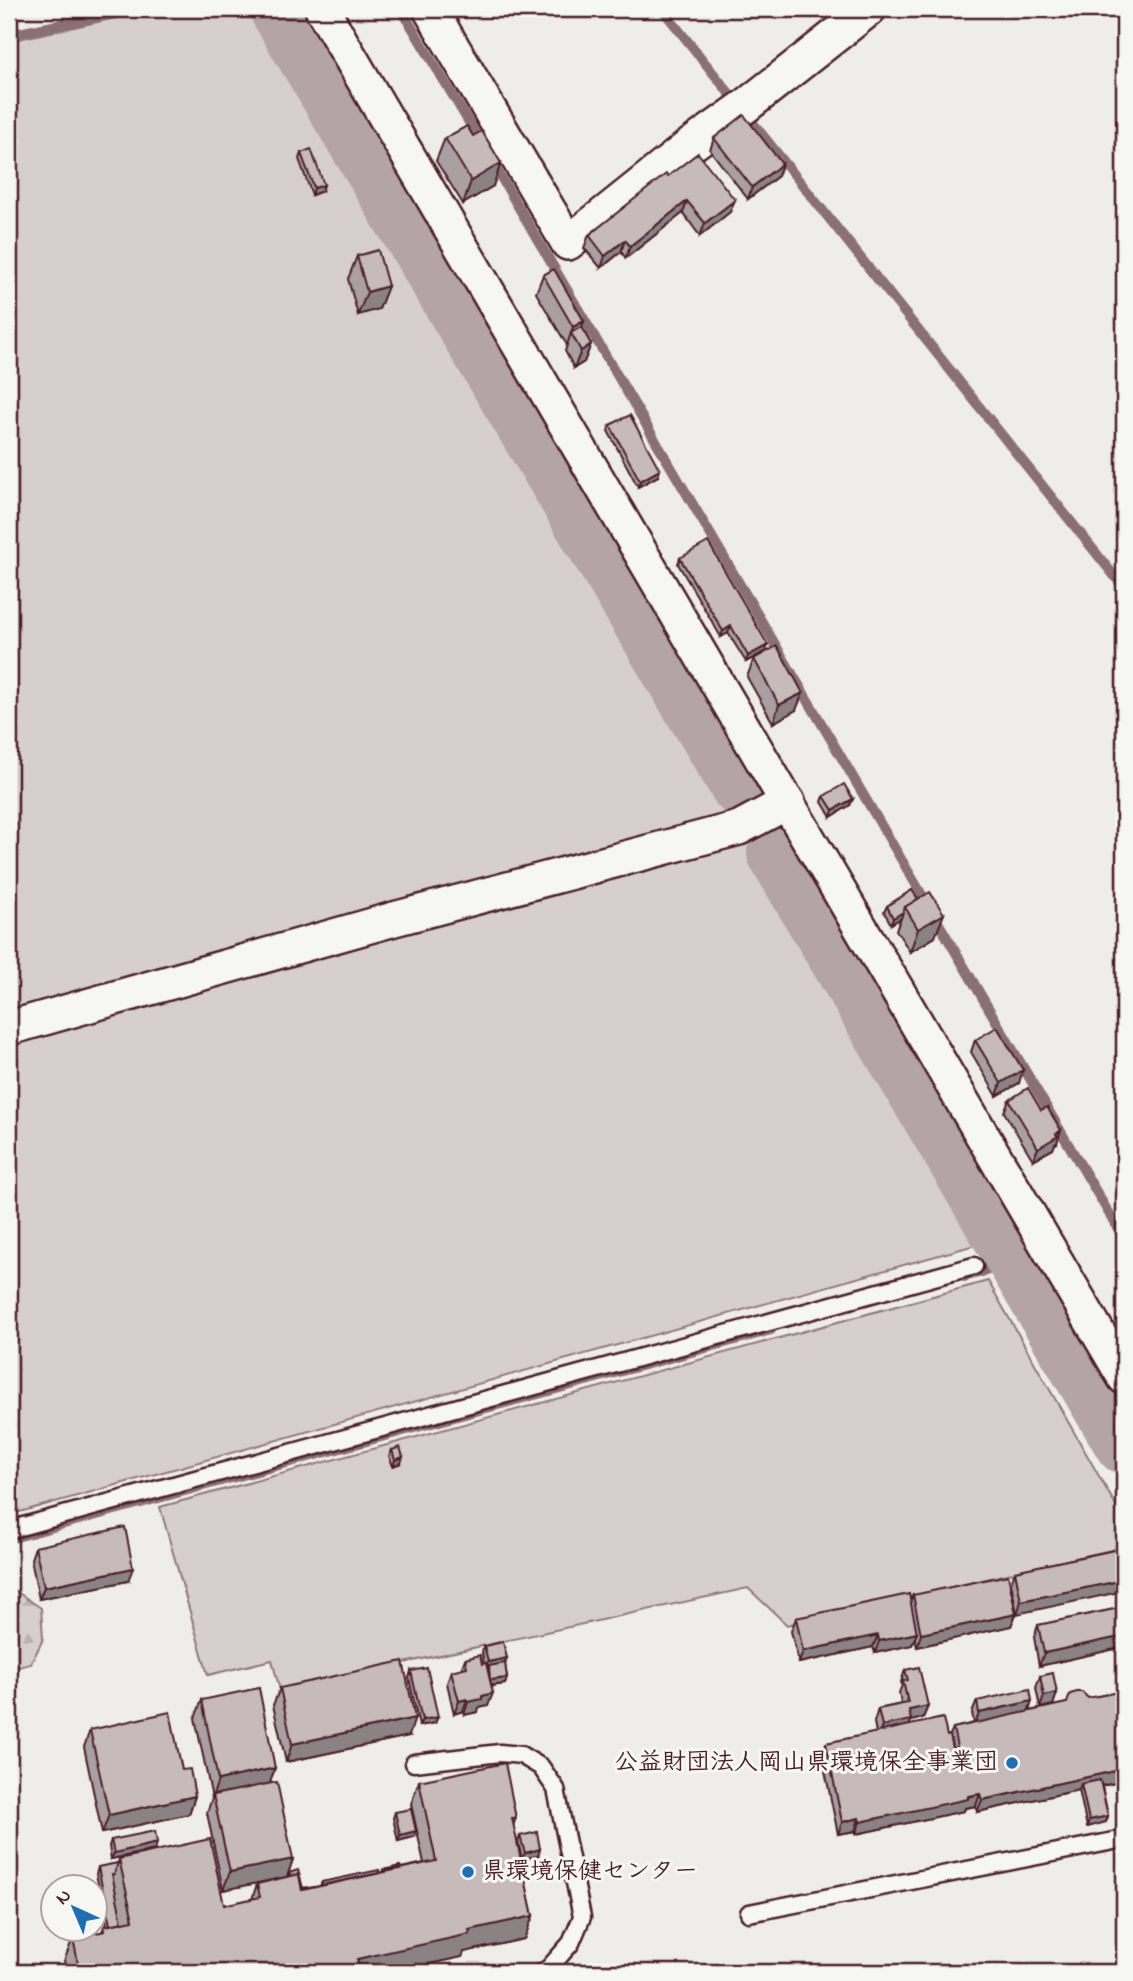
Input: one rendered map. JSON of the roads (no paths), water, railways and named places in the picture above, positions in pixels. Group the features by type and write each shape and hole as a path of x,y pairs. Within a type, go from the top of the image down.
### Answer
{"street":[{"path":"322,9 1124,1377"},
{"path":"430,9 568,243 688,147 869,9"},
{"path":"9,1028 394,919 739,828 788,802"}],"lane":[{"path":"9,1530 974,1266"},
{"path":"414,1763 500,1753 521,1755 541,1767 556,1789 582,1917 571,1942 549,1968 542,1972"},
{"path":"750,1913 1124,1839"}],"waterway":[{"path":"9,35 136,9"},
{"path":"278,9 740,788"},
{"path":"401,9 483,146"},
{"path":"662,9 1124,588"},
{"path":"492,162 1124,1239"},
{"path":"776,853 1124,1445"},
{"path":"964,1277 1017,1262"},
{"path":"9,1539 771,1330"}],"place":[{"name":"公益財団法人岡山県環境保全事業団","path":"1012,1763"},
{"name":"県環境保健センター","path":"468,1872"}]}
